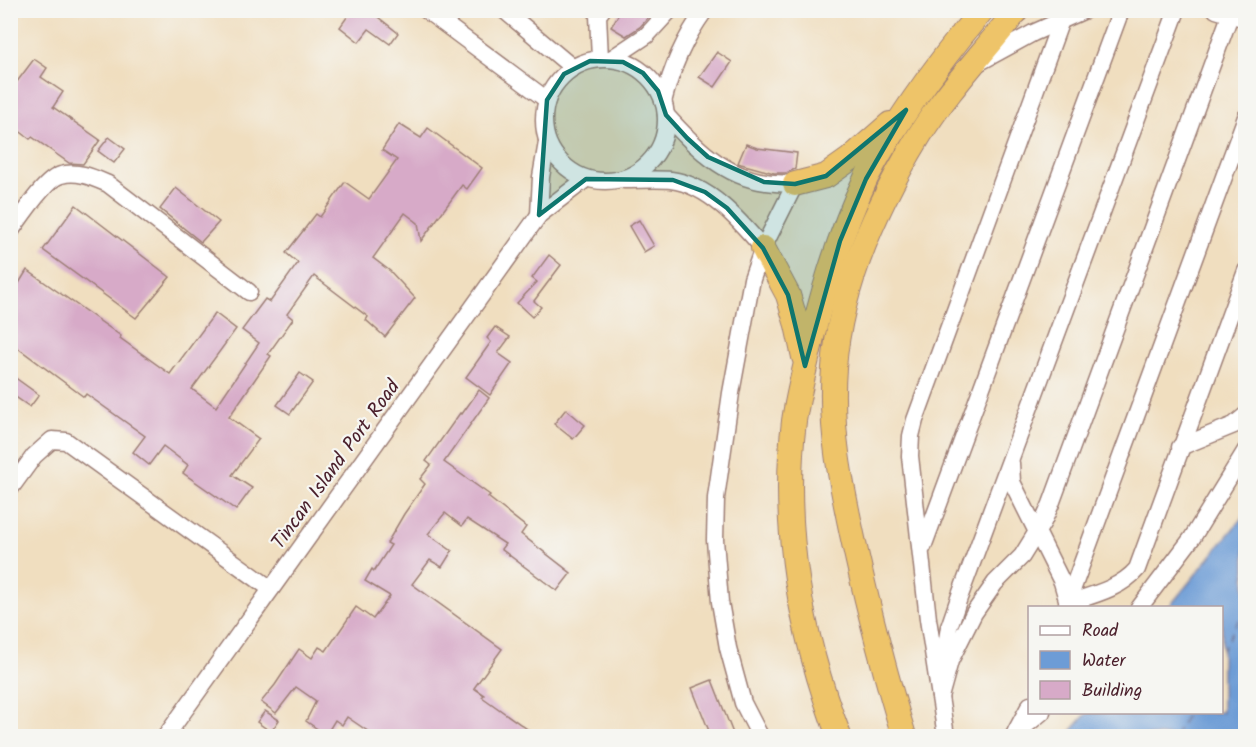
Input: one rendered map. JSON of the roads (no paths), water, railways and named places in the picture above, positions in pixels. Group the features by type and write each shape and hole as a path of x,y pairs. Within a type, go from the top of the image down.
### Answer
{"highway":[{"path":"839,736 809,648 801,608 790,497 795,420 820,302 840,241 866,179 906,110 982,10"},
{"path":"904,736 874,635 837,462 832,414 834,367 841,320 868,236 892,183 920,134 1017,10"},
{"path":"795,184 826,176 850,159 906,110"},
{"path":"763,248 788,295 806,366"}],"street":[{"path":"426,10 547,100"},
{"path":"504,10 573,68"},
{"path":"605,59 647,34 670,10"},
{"path":"620,180 632,175 651,161 663,140 664,108 671,73 679,51 705,10"},
{"path":"971,66 1033,33 1085,10"},
{"path":"921,552 1121,10"},
{"path":"940,697 949,627 1177,10"},
{"path":"597,12 605,59"},
{"path":"940,697 950,661 974,613 995,583 1022,556 1052,504 1231,14"},
{"path":"945,731 928,619 910,456 910,436 1060,23"},
{"path":"760,736 743,703 728,648 720,602 715,530 716,498 731,393 752,279 763,248 795,184 764,182 738,174 708,157 664,108 652,81 634,66 605,59 590,61 573,68 557,82 547,100 543,121 547,142 558,161 576,175 586,179 609,182 673,180 705,192 727,208 763,248"},
{"path":"1067,605 1245,117"},
{"path":"539,215 541,177 547,142"},
{"path":"10,232 40,190 61,174 86,175 108,184 249,292"},
{"name":"Tincan Island Port Road","path":"166,736 539,215 586,179"},
{"path":"1067,605 1106,590 1129,578 1137,569 1245,271"},
{"path":"1180,447 1233,425 1245,415"},
{"path":"10,489 33,456 52,440 66,441 271,589"},
{"path":"1141,606 1192,538 1245,450"},
{"path":"1011,459 1012,482 1062,582 1067,605"},
{"path":"1013,736 1028,707"},
{"path":"1013,736 1040,714"}],"water":[{"path":"1245,514 1245,736 1067,736 1086,714 1223,714 1223,606 1170,606"}]}
